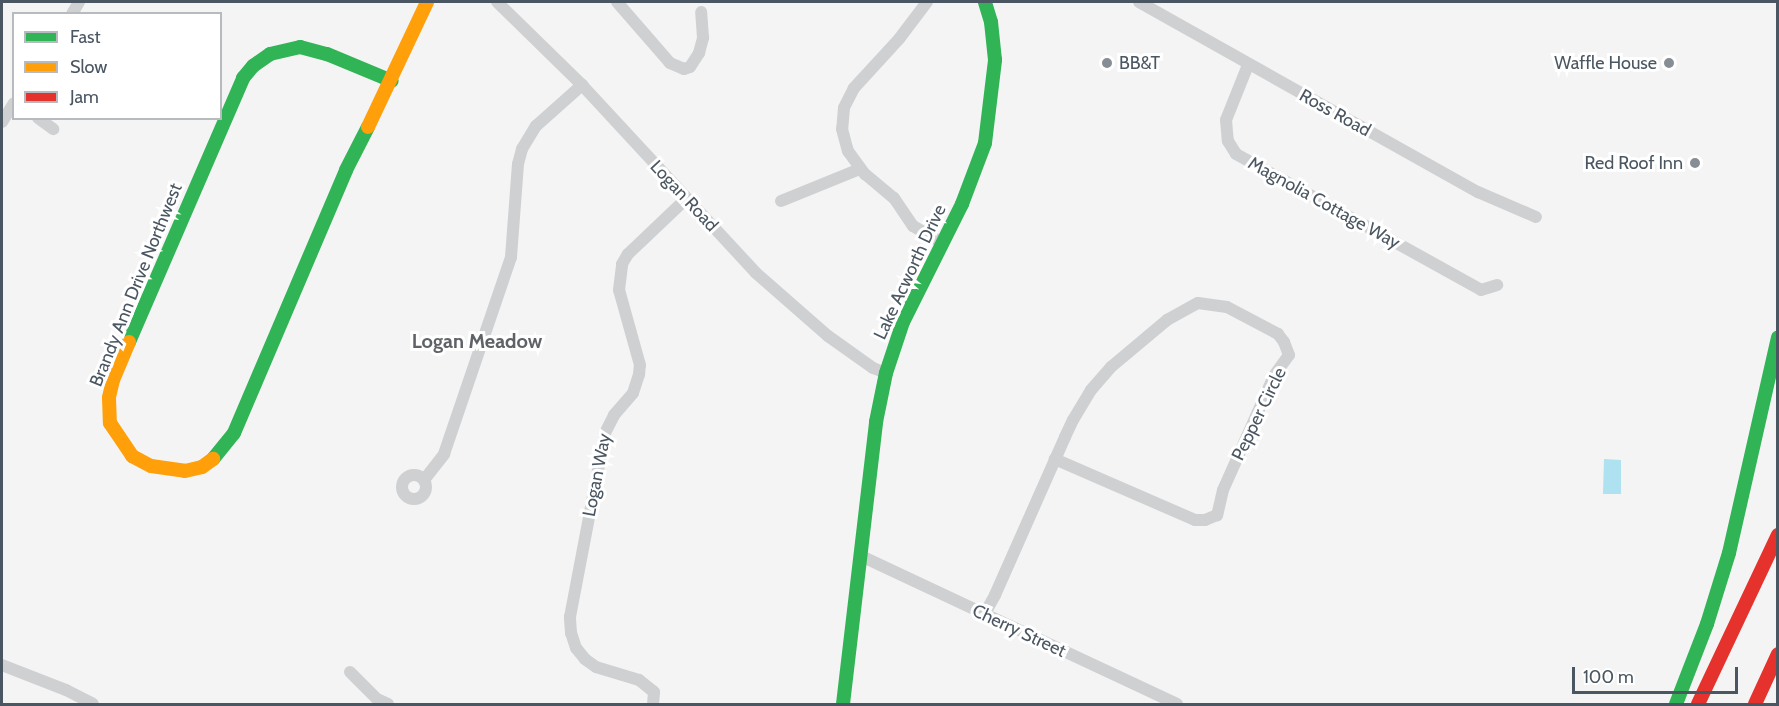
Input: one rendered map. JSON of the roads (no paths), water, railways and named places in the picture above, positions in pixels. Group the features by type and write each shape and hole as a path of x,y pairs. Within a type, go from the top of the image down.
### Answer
{"main road":[{"name":"Brandy Ann Drive Northwest","path":"392,81 327,54 300,47 270,54 253,66 243,78 113,380 109,398 110,423 132,456 151,466 185,471 202,467 214,458 234,433 346,170 392,81 427,2"},
{"name":"Lake Acworth Drive","path":"843,705 876,422 886,373 903,322 976,173 992,101 995,60 991,22 985,2"},
{"path":"1676,705 1707,624 1729,553 1778,337"},
{"path":"1698,705 1778,535"},
{"path":"1755,705 1778,654"}],"street":[{"name":"Logan Road","path":"497,2 582,85 687,200 781,296 828,336 873,368 886,373"},
{"path":"617,2 670,63 684,69 690,67 699,53 703,38 701,12"},
{"path":"927,2 899,39 854,88 844,108 842,129 844,141 860,169 894,198 912,226 942,243"},
{"name":"Ross Road","path":"1139,2 1478,192 1536,217"},
{"name":"Magnolia Cottage Way","path":"1248,65 1226,120 1228,141 1236,154 1480,290 1497,285"},
{"path":"424,480 444,454 509,265 514,238 518,164 522,149 537,126 582,85"},
{"path":"2,122 12,106"},
{"path":"41,120 53,129"},
{"path":"782,201 860,169"},
{"name":"Logan Way","path":"653,705 654,692 639,680 596,667 585,659 576,648 570,617 605,433 614,415 633,393 639,374 640,365 619,290 622,264 628,254 687,200"},
{"name":"Pepper Circle","path":"984,615 1055,459 1081,406 1101,377 1131,350 1186,308 1198,303 1218,304 1278,334 1284,342 1288,355 1274,376 1227,479 1217,515 1205,520 1195,520 1055,459"},
{"name":"Cherry Street","path":"861,556 1177,705"},
{"path":"2,665 66,690 93,705"},
{"path":"350,672 377,699 388,705"}],"water":[{"path":"1604,459 1621,460 1621,494 1603,494"}],"place":[{"name":"BB&T","path":"1107,63"},
{"name":"Waffle House","path":"1669,63"},
{"name":"Red Roof Inn","path":"1695,163"}],"district":[{"name":"Logan Meadow","path":"477,341"}]}
